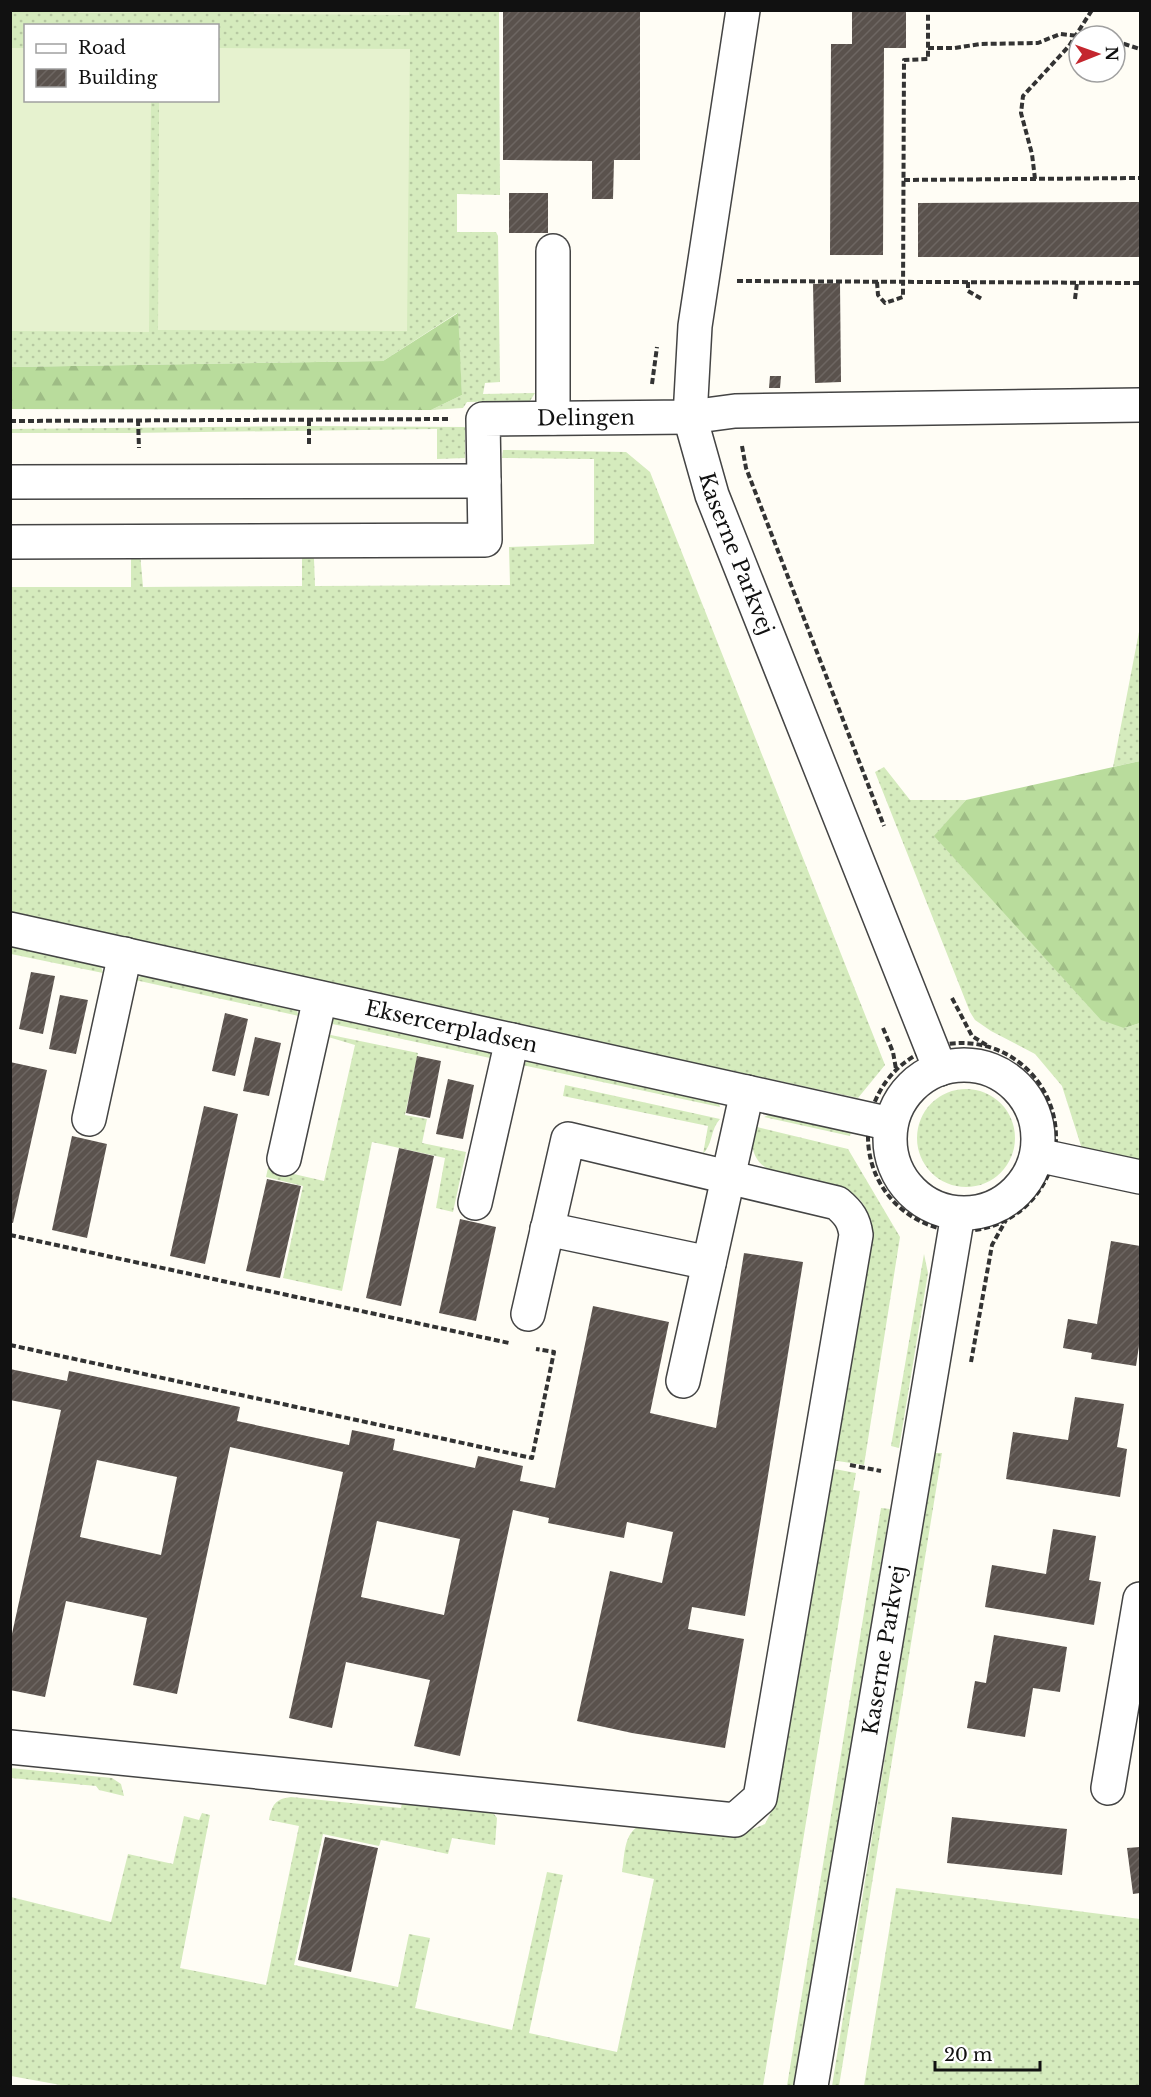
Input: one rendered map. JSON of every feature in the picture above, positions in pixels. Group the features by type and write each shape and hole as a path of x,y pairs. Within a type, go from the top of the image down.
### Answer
{"street":[{"name":"Kaserne Parkvej","path":"743,10 695,326 690,417 712,495 936,1058"},
{"path":"553,251 553,418"},
{"name":"Delingen","path":"483,419 690,417 735,411 1140,405"},
{"path":"10,542 485,540 483,419"},
{"path":"10,482 484,481"},
{"name":"Eksercerpladsen","path":"10,929 880,1122"},
{"path":"89,1119 125,954"},
{"path":"284,1159 320,998"},
{"path":"475,1203 512,1040"},
{"path":"936,1058 984,1068 1005,1077 1022,1092 1033,1111 1045,1157 1016,1192 999,1205 956,1222 913,1194 897,1173 880,1122 936,1058"},
{"path":"683,1381 747,1092"},
{"path":"10,1747 735,1820 760,1798 856,1235 854,1223 848,1212 837,1203 568,1139 524,1330"},
{"path":"1045,1157 1140,1178"},
{"name":"Kaserne Parkvej","path":"812,2086 956,1222"},
{"path":"547,1229 709,1263"},
{"path":"1108,1788 1140,1599"}],"path":[{"path":"877,282 878,295 885,303 903,297 904,60 928,59 928,10"},
{"path":"1084,24 1092,10"},
{"path":"928,48 1038,43 1060,34 1067,35"},
{"path":"1035,179 1032,154 1021,113 1023,96 1067,48"},
{"path":"904,180 1140,178"},
{"path":"734,292 738,270"},
{"path":"736,281 1140,283"},
{"path":"968,282 968,291 982,299"},
{"path":"1075,299 1077,283"},
{"path":"735,411 746,468 888,837"},
{"path":"10,421 483,419"},
{"path":"947,988 972,1036 1014,1058 1035,1077 1050,1102 1056,1130 1045,1157 1044,1183 1021,1210 1006,1220 981,1229 956,1222 924,1223 893,1202 873,1169 869,1151 880,1122 875,1101 884,1084 896,1069 913,1056 936,1058 960,1042 988,1046"},
{"path":"10,1235 524,1330"},
{"path":"10,1345 532,1458 554,1352 531,1347"},
{"path":"817,1460 914,1476"}],"green space":[{"path":"78,10 234,10 234,12 78,13"},
{"path":"254,10 409,10 409,15 254,14"},
{"path":"10,11 499,11 500,195 457,194 457,232 496,232 498,236 500,382 485,383 483,394 535,393 530,401 467,402 463,408 431,410 462,395 457,313 383,361 11,367"},
{"path":"10,48 24,48 24,102 151,102 149,332 11,331"},
{"path":"219,48 410,49 407,331 158,330 159,102 219,102"},
{"path":"458,313 462,395 431,410 11,409 11,367 383,361"},
{"path":"465,427 465,458 437,459 437,429 10,433 11,429"},
{"path":"503,450 626,452 650,472 885,1065 858,1098 11,915 11,587 131,587 131,560 133,554 140,553 143,587 302,586 302,556 312,552 315,586 510,585 509,547 594,544 594,459 502,458"},
{"path":"1140,607 1140,761 1113,767 1139,632"},
{"path":"1140,761 1140,1023 1124,1028 1101,1020 934,836 966,800"},
{"path":"884,767 910,800 966,800 935,836 1124,1028 1140,1023 1140,1162 1082,1149 1062,1086 1035,1054 975,1020 875,772"},
{"path":"10,944 100,963 103,973 11,954"},
{"path":"146,973 295,1006 299,1016 135,980"},
{"path":"336,1016 487,1047 491,1055 490,1058 328,1023"},
{"path":"326,1034 418,1053 405,1115 427,1119 422,1143 466,1152 453,1212 436,1208 445,1158 372,1142 342,1291 283,1278 303,1186 266,1177 268,1168 324,1181 355,1045 325,1036"},
{"path":"532,1058 717,1097 720,1107 522,1065"},
{"path":"565,1085 720,1119 703,1154 708,1126 563,1096"},
{"path":"966,1089 985,1093 1001,1103 1011,1119 1015,1138 1011,1157 1001,1173 985,1183 966,1187 947,1183 931,1173 921,1157 917,1138 921,1119 931,1103 947,1093"},
{"path":"776,1111 852,1128 850,1136 764,1117"},
{"path":"757,1127 848,1149 900,1237 864,1465 831,1460 869,1232 868,1214 858,1198 841,1188 779,1174 763,1166 754,1151 753,1128"},
{"path":"924,1254 928,1273 899,1448 891,1446"},
{"path":"934,1453 942,1453 839,2086 832,2086"},
{"path":"829,1468 856,1473 853,1490 860,1491 763,2086 66,2086 11,2076 11,1897 111,1922 128,1854 173,1864 184,1816 199,1820 202,1813 210,1815 180,1968 266,1985 299,1826 269,1820 275,1804 281,1799 291,1797 401,1808 403,1797 491,1810 497,1818 495,1845 452,1838 448,1854 381,1840 379,1846 323,1834 294,1965 398,1987 409,1934 430,1938 415,2008 512,2030 547,1872 563,1875 529,2033 617,2052 654,1879 622,1872 626,1845 631,1833 641,1825 745,1832 765,1824 774,1806"},
{"path":"881,1508 890,1509 796,2086 787,2086"},
{"path":"10,1768 112,1778 121,1784 124,1796 99,1790 96,1786 11,1778"},
{"path":"896,1888 1140,1919 1140,2086 864,2086"}],"building":[{"path":"503,10 640,10 640,160 614,160 613,199 592,199 592,161 503,160"},
{"path":"852,10 906,10 906,48 884,48 883,255 830,255 831,44 852,44"},
{"path":"509,193 548,193 548,233 509,233"},
{"path":"1140,202 1140,257 918,257 918,203"},
{"path":"840,283 841,382 815,383 813,284"},
{"path":"770,376 781,376 780,388 769,388"},
{"path":"31,972 55,976 43,1034 19,1029"},
{"path":"60,995 88,1000 76,1054 49,1049"},
{"path":"225,1013 248,1019 235,1076 212,1071"},
{"path":"255,1037 281,1043 269,1096 243,1091"},
{"path":"417,1056 441,1061 430,1118 406,1113"},
{"path":"10,1062 47,1070 13,1223 10,1222"},
{"path":"448,1079 474,1085 463,1139 436,1134"},
{"path":"204,1106 238,1114 205,1264 170,1256"},
{"path":"72,1136 107,1144 87,1238 52,1230"},
{"path":"399,1148 434,1156 401,1306 366,1298"},
{"path":"267,1179 301,1186 280,1278 246,1271"},
{"path":"460,1219 496,1227 476,1321 439,1313"},
{"path":"1111,1241 1140,1246 1140,1339 1136,1366 1091,1359 1092,1353 1063,1348 1068,1319 1097,1324"},
{"path":"744,1253 803,1262 745,1616 692,1607 688,1629 744,1639 725,1748 632,1733 577,1721 610,1571 662,1583 673,1532 627,1522 624,1538 548,1523 549,1518 513,1510 460,1756 414,1746 430,1680 346,1662 332,1728 289,1718 343,1472 230,1447 177,1694 133,1685 147,1618 66,1601 45,1697 10,1690 10,1643 61,1410 10,1400 10,1369 67,1381 69,1371 240,1407 237,1421 349,1445 352,1430 395,1439 393,1450 475,1468 478,1456 523,1466 520,1481 555,1488 593,1306 669,1322 650,1413 716,1428","holes":["97,1460 177,1477 161,1555 80,1537","377,1521 460,1539 444,1615 361,1597"]},
{"path":"1075,1397 1124,1404 1117,1447 1127,1449 1120,1497 1006,1479 1013,1432 1068,1440"},
{"path":"1053,1529 1096,1536 1089,1580 1101,1582 1094,1625 985,1607 992,1565 1046,1574"},
{"path":"994,1635 1067,1647 1060,1692 1033,1688 1025,1737 967,1728 975,1681 986,1683"},
{"path":"952,1817 1067,1829 1062,1875 947,1863"},
{"path":"325,1837 378,1848 351,1972 298,1960"},
{"path":"1140,1847 1140,1893 1133,1894 1127,1848"}]}
